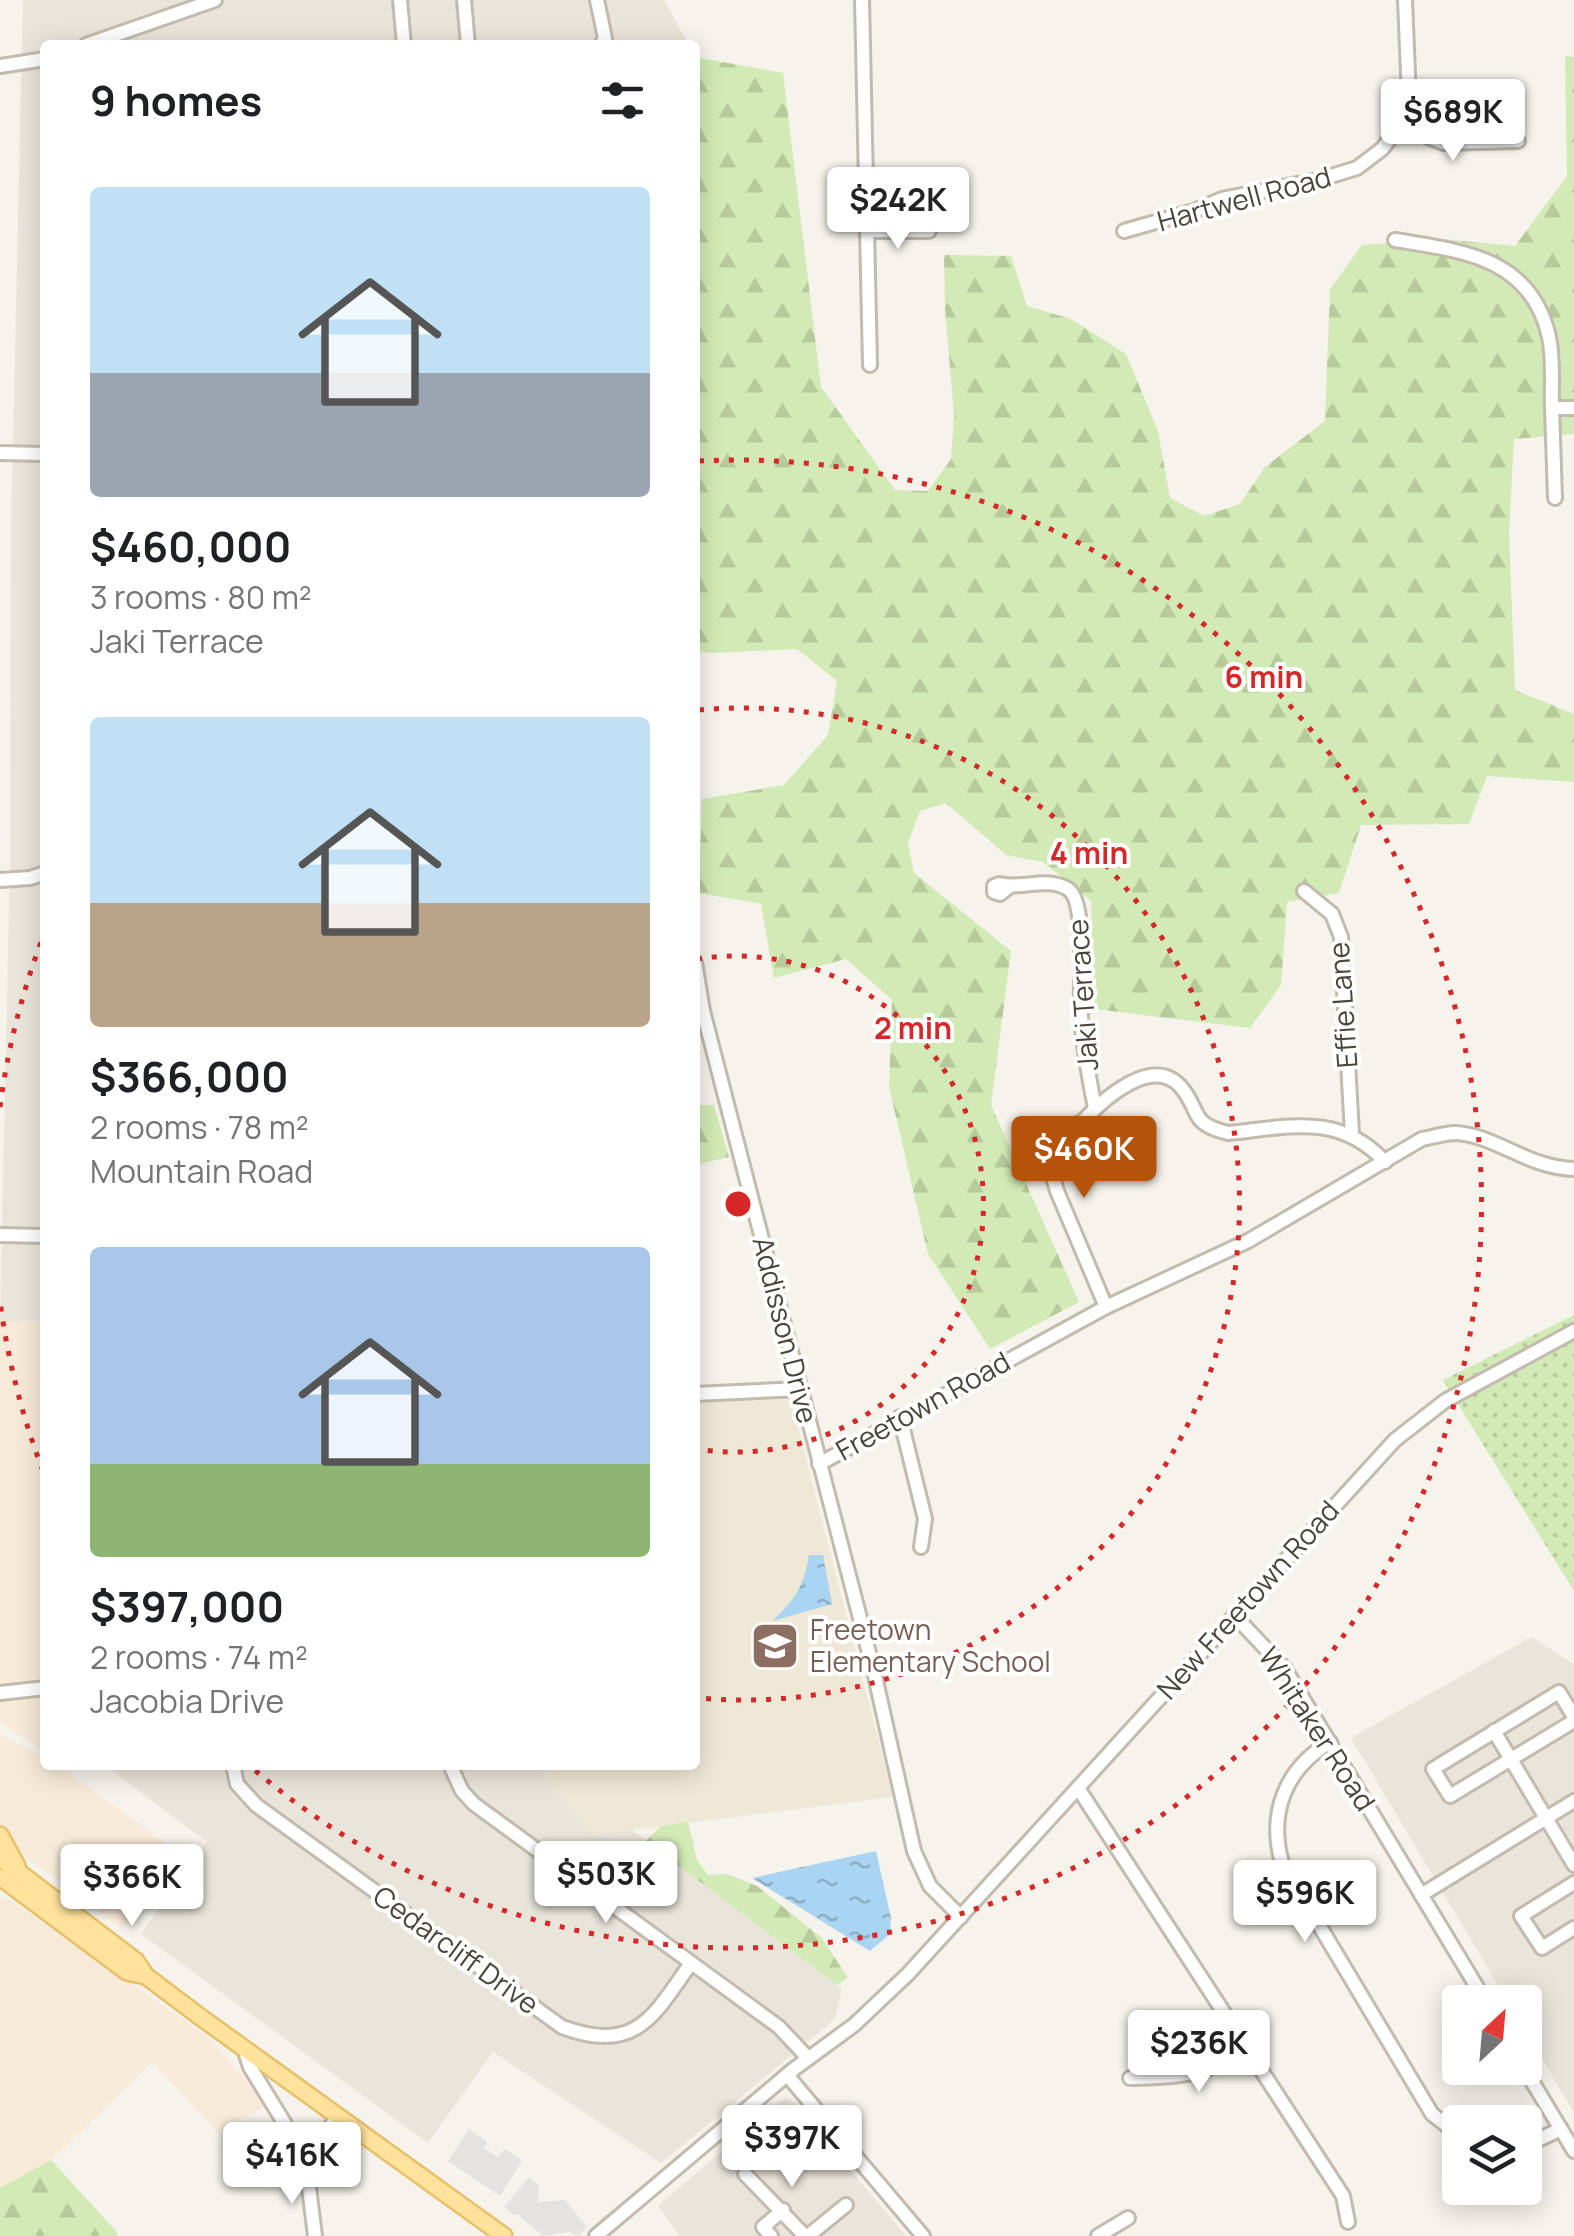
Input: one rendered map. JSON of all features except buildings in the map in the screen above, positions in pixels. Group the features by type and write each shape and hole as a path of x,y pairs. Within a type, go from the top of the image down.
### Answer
{"main road":[{"path":"0,1836 21,1874"},
{"path":"0,1858 136,1961 146,1976 245,2051 504,2236"},
{"path":"0,1877 127,1972 146,1976"},
{"path":"0,1890 21,1892"}],"street":[{"path":"100,40 215,0"},
{"path":"400,0 404,40"},
{"path":"464,0 468,40"},
{"path":"597,0 604,40"},
{"path":"862,0 870,365"},
{"name":"Hartwell Road","path":"1124,230 1222,199 1357,168 1382,149 1409,98 1405,0"},
{"path":"0,66 40,60"},
{"path":"1398,125 1443,143 1518,141"},
{"path":"867,231 929,230"},
{"path":"1395,240 1471,253 1503,268 1532,296 1550,341 1555,498"},
{"path":"1552,408 1574,408"},
{"path":"0,453 40,454"},
{"path":"0,880 40,875"},
{"name":"Jaki Terrace","path":"1008,886 1054,883 1068,888 1075,897 1081,956 1080,1016 1095,1108 1081,1123 1048,1140 1045,1159 1106,1307"},
{"name":"Effie Lane","path":"1304,891 1332,914 1341,938 1352,1134"},
{"name":"Addisson Drive","path":"700,993 819,1464"},
{"path":"1095,1108 1132,1081 1158,1076 1181,1087 1200,1121 1218,1131 1306,1127 1352,1134 1384,1162"},
{"name":"Freetown Road","path":"961,1918 930,1886 914,1852 875,1676 819,1464 1106,1307 1248,1242 1422,1140 1454,1133 1487,1142 1532,1162 1574,1169"},
{"path":"0,1235 40,1236"},
{"name":"New Freetown Road","path":"961,1918 1380,1454 1445,1401 1574,1331"},
{"path":"700,1394 801,1389"},
{"path":"900,1417 925,1519 921,1547"},
{"name":"Whitaker Road","path":"1234,1615 1285,1670 1476,1985"},
{"path":"0,1693 40,1689"},
{"path":"1559,1692 1574,1719 1450,1796 1433,1769 1494,1732 1559,1692"},
{"path":"1494,1732 1574,1865"},
{"path":"1330,1742 1298,1767 1281,1800 1276,1833 1282,1863 1432,2114 1442,2122"},
{"name":"Cedarcliff Drive","path":"234,1770 238,1784 256,1805 562,2027 596,2038 628,2032 652,2016 692,1962"},
{"path":"452,1770 462,1791 474,1804 779,2028 808,2058"},
{"path":"1078,1788 1343,2196 1348,2222"},
{"path":"1422,1895 1574,1802"},
{"path":"1574,1883 1521,1916 1542,1948 1574,1928"},
{"path":"596,2236 875,2006 961,1918"},
{"path":"1130,2078 1198,2074 1216,2068 1247,2048"},
{"path":"245,2051 307,2174"},
{"path":"787,2075 923,2236"},
{"path":"1534,2085 1574,2151"},
{"path":"315,2236 307,2174 310,2155 337,2118"},
{"path":"1542,2138 1561,2129"},
{"path":"745,2174 807,2236 846,2205"},
{"path":"771,2236 763,2227 783,2210"},
{"path":"1098,2236 1128,2218"}],"shaded area":[{"path":"23,0 664,0 686,40 40,40 40,1321 0,1322 10,862 11,525"},
{"path":"40,1321 40,1749 0,1722 0,1322"},
{"name":"Freetown Elementary School","path":"790,1396 893,1797 593,1835 541,1770 700,1770 700,1398"},
{"path":"1531,1637 1574,1664 1574,2113 1542,2059 1542,1985 1498,1985 1351,1738"},
{"path":"0,1735 40,1755 40,1770 66,1770 174,1850 122,1929 18,1851 0,1827"},
{"path":"111,1770 541,1770 593,1835 631,1829 842,1989 835,2019 661,2163 493,2052 428,2143 141,1934 207,1842"},
{"path":"0,1898 10,1900 208,2037 267,2105 218,2133 153,2062 51,2160 0,2188"},
{"path":"785,2097 906,2236 680,2236 658,2206"},
{"path":"469,2129 487,2142 484,2148 498,2157 505,2149 522,2161 500,2196 448,2161"},
{"path":"529,2177 539,2186 538,2202 565,2200 587,2227 578,2236 569,2232 543,2236 504,2207"}],"green space":[{"path":"1565,56 1574,57 1574,434 1514,439 1509,533 1515,690 1574,714 1574,782 1487,776 1469,824 1361,825 1339,893 1287,902 1281,985 1250,1028 1094,1009 1091,901 1043,862 1006,855 946,803 920,811 908,843 914,873 1011,951 991,1105 1079,1302 990,1349 928,1254 889,1087 892,1000 846,959 774,978 761,904 700,893 702,799 784,785 828,735 837,681 797,649 700,652 700,58 783,73 821,387 895,490 928,491 951,459 954,415 944,255 1011,256 1027,306 1071,319 1126,354 1158,431 1170,498 1204,516 1240,504 1265,467 1325,421 1330,289 1362,245 1442,239 1515,246 1567,176"},
{"path":"700,1105 714,1105 729,1157 700,1164"},
{"path":"1574,1315 1574,1591 1443,1380"},
{"path":"688,1822 697,1860 708,1875 727,1874 757,1886 822,1938 848,1978 837,1985 646,1841 661,1826"},
{"path":"51,2160 118,2236 0,2236 0,2188"}],"water":[{"path":"809,1555 823,1555 832,1604 772,1621 797,1592"},
{"path":"876,1851 891,1918 890,1934 870,1951 752,1878"}],"place":[{"name":"Freetown Elementary School","path":"775,1646"}]}
